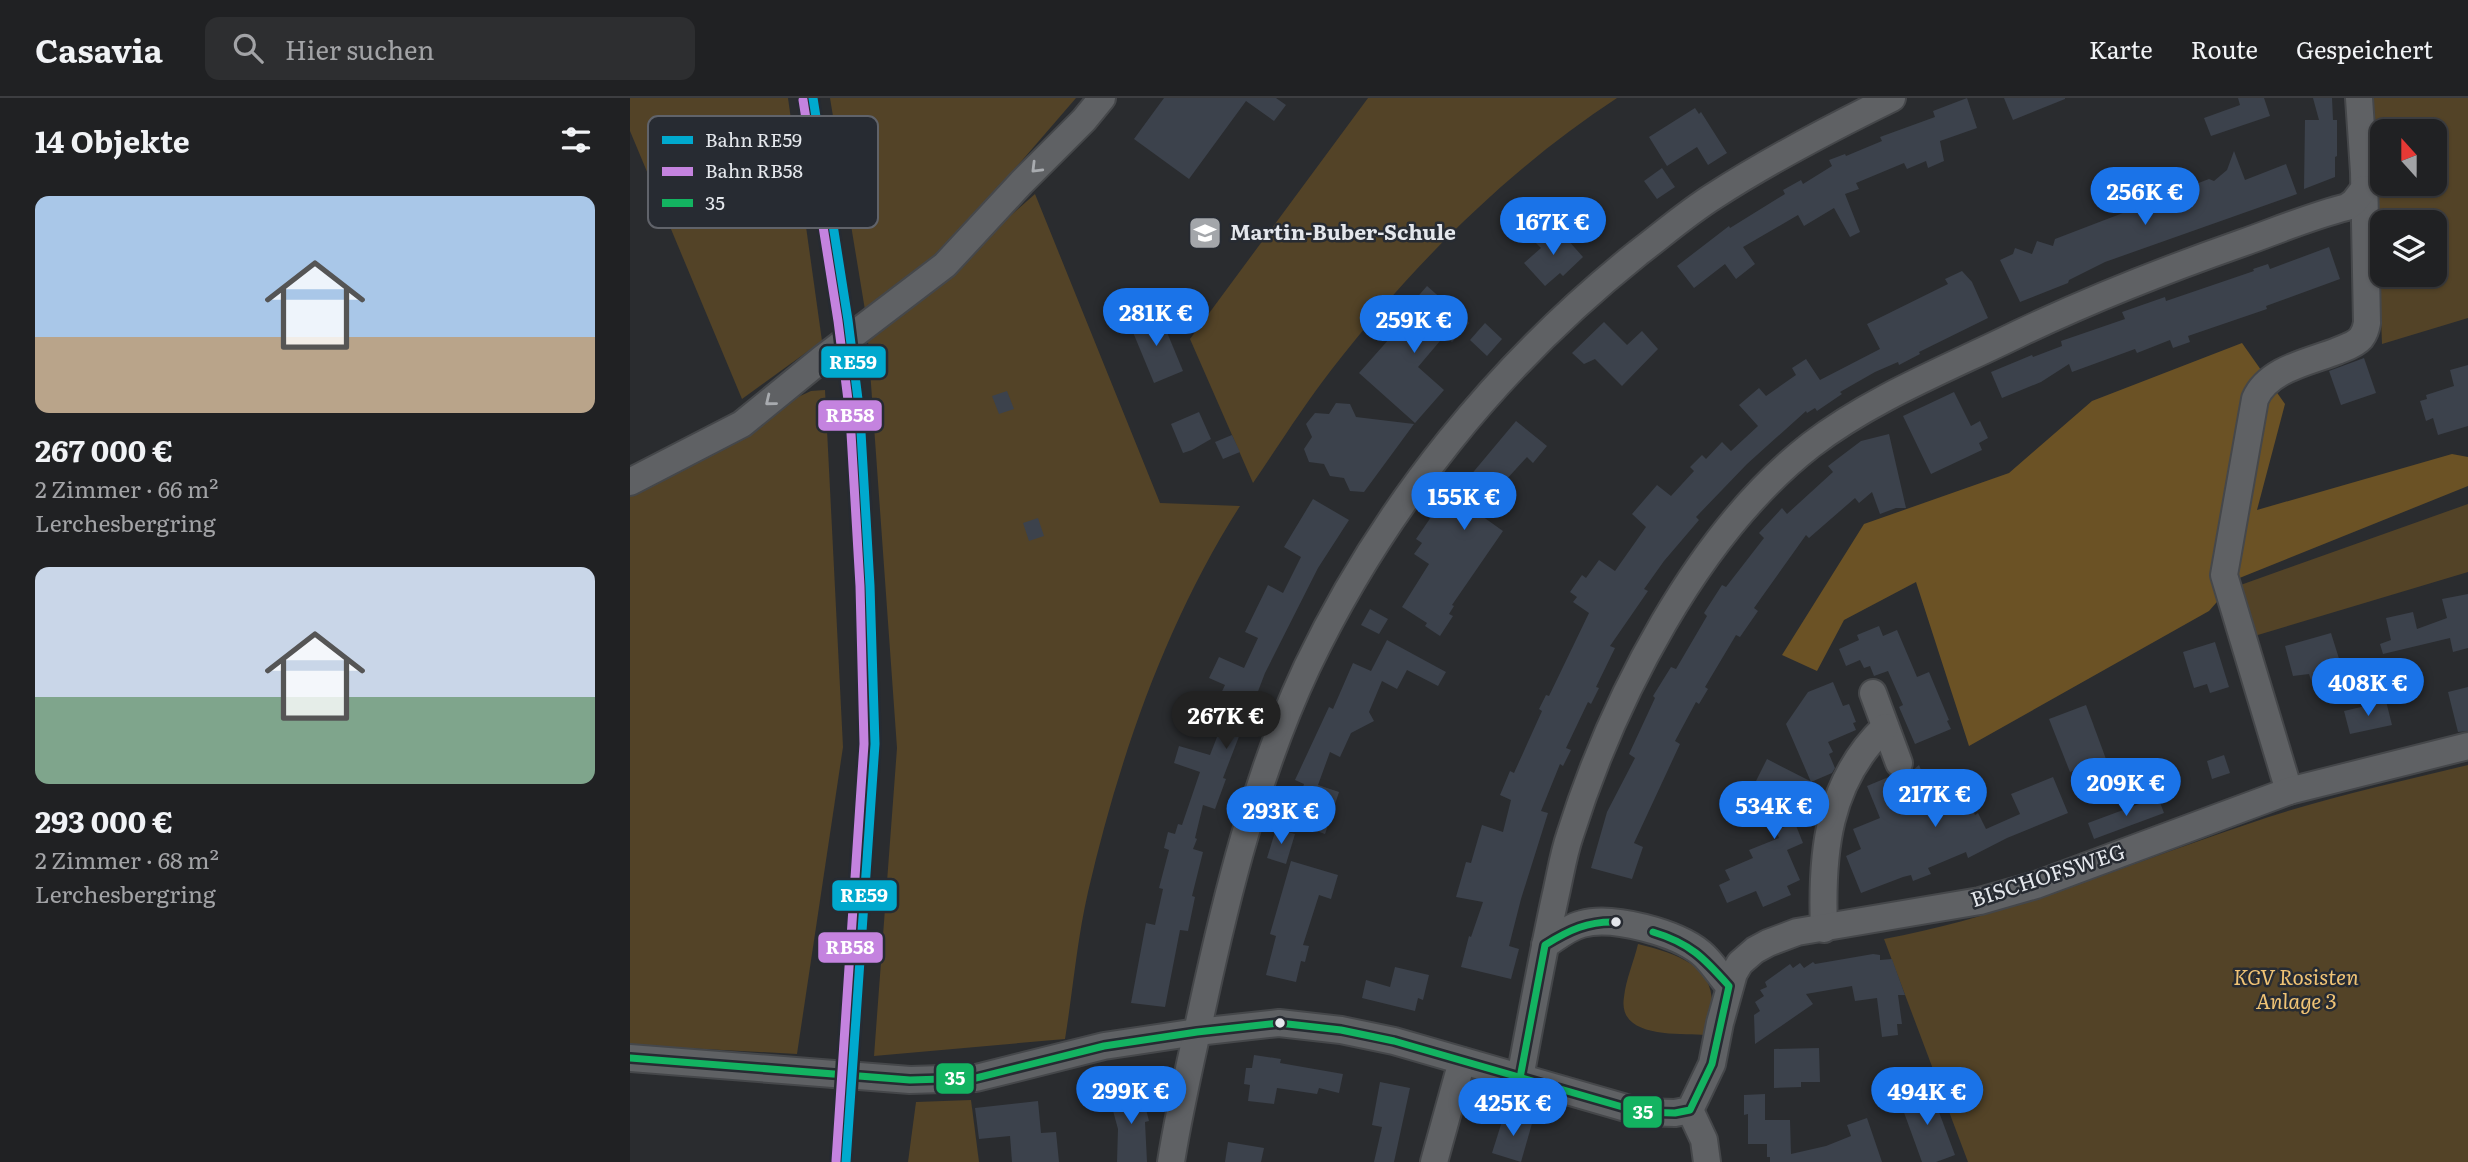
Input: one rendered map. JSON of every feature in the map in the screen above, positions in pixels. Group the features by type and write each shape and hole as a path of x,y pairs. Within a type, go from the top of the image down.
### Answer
{"street":[{"path":"630,482 742,424 945,265 1102,98"},
{"path":"1171,1162 1220,924 1244,837 1272,752 1307,669 1348,588 1390,522 1447,444 1511,369 1556,324 1617,270 1714,196 1819,134 1892,98"},
{"path":"2289,791 2224,575 2255,399 2259,391 2267,381 2280,373 2356,342 2365,331 2364,189 2359,98"},
{"path":"1520,1078 1569,836 1617,713 1668,614 1711,552 1781,471 1812,444 1859,413 2014,336 2081,304 2152,275 2347,206 2354,202 2364,189"},
{"path":"1873,693 1899,762"},
{"path":"1824,929 1823,864 1839,794 1870,741 1885,727"},
{"name":"BISCHOFSWEG","path":"1690,1110 1712,1064 1729,986 1740,963 1755,950 1797,932 1980,901 2289,791 2468,746"},
{"path":"1545,945 1580,924 1616,922 1684,941 1700,952 1729,986"},
{"path":"630,1058 910,1080 976,1078 1104,1046 1279,1023 1341,1030 1394,1041 1640,1112 1675,1113 1690,1110 1704,1140 1707,1162"},
{"path":"1434,1162 1462,1061"}],"green space":[{"path":"630,98 788,98 791,116 648,116 648,174 630,131"},
{"path":"830,98 1076,98 932,265 865,310 851,228 878,228 878,116 833,116"},
{"path":"1368,98 1617,98 1537,156 1428,257 1332,369 1253,483 1190,339"},
{"path":"2373,98 2468,98 2468,318 2382,344 2380,287 2447,287 2447,210 2377,210 2377,196 2447,196 2447,119 2374,119"},
{"path":"1035,194 1160,503 1240,506 1189,596 1130,742 1114,791 1088,892 1065,1039 874,1056 897,748 868,342"},
{"path":"671,228 806,228 822,341 742,399"},
{"path":"825,390 843,747 797,1054 630,1045 630,489 787,402 811,391"},
{"path":"2468,504 2468,572 2251,637 2235,587"},
{"name":"KGV Rosisten Anlage 3","path":"2468,765 2468,1162 1968,1162 1884,939 1931,929 2023,903 2275,815"},
{"path":"1638,944 1674,955 1700,971 1708,982 1712,996 1706,1035 1652,1031 1630,1020 1624,1011 1624,997"},
{"path":"971,1100 979,1162 908,1162 916,1102"}],"shaded area":[{"path":"2242,343 2285,404 2257,510 2452,454 2468,457 2468,486 2237,579 2209,611 1969,746 1916,582 1844,620 1817,671 1782,655 1864,524 2009,473 2092,401"}],"building":[{"path":"1164,98 1276,98 1286,105 1274,121 1246,101 1189,179 1134,139"},
{"path":"1967,98 1977,128 1940,141 1944,161 1928,168 1926,161 1907,169 1904,163 1856,183 1859,189 1845,194 1860,232 1850,237 1834,208 1804,226 1798,215 1743,247 1755,264 1736,279 1725,264 1694,288 1677,266 1729,226 1730,228 1785,194 1783,190 1801,180 1803,184 1832,166 1829,160 1882,141 1880,137 1935,117 1933,111"},
{"path":"2004,98 2065,98 2065,99 2013,120"},
{"path":"2238,98 2264,98 2270,116 2211,136 2204,118 2240,105"},
{"path":"2313,98 2332,98 2333,120 2337,120 2335,177 2304,189 2305,120 2319,120"},
{"path":"1695,108 1699,114 1701,112 1727,153 1708,165 1697,147 1667,166 1649,137"},
{"path":"2234,151 2245,180 2286,164 2297,194 2105,262 2069,280 2068,283 2020,302 2000,260 2013,254 2015,248 2032,254 2037,241 2053,246 2055,239 2162,198 2170,186 2179,183 2188,187 2209,179 2214,181 2227,170"},
{"path":"1662,168 1675,187 1657,199 1644,181"},
{"path":"1559,230 1583,257 1563,276 1560,273 1545,286 1524,263 1541,248 1535,242 1547,231 1552,236"},
{"path":"2329,247 2340,279 2266,306 2267,309 2188,336 2190,342 2173,348 2170,340 2137,353 2135,349 2072,372 2069,364 2041,382 2002,398 1991,372 2062,346 2061,341 2125,319 2122,312 2165,297 2166,301 2268,264 2270,269"},
{"path":"1962,271 1972,282 1988,318 1919,352 1920,354 1899,365 1898,362 1875,372 1840,392 1842,394 1817,411 1815,408 1807,413 1806,411 1747,464 1696,517 1699,520 1664,561 1644,589 1648,591 1610,646 1615,648 1596,687 1599,688 1591,704 1588,702 1566,748 1571,750 1563,766 1560,764 1541,811 1548,813 1509,946 1519,949 1511,979 1461,967 1469,936 1471,937 1483,902 1456,897 1466,862 1471,863 1482,825 1503,832 1511,800 1500,795 1510,771 1514,773 1542,711 1539,709 1546,695 1549,696 1589,613 1573,602 1577,597 1570,592 1582,575 1586,578 1599,560 1615,571 1646,527 1632,514 1657,485 1671,496 1694,471 1690,467 1702,455 1706,459 1722,442 1731,451 1758,426 1739,405 1759,388 1766,396 1796,375 1792,368 1806,359 1820,380 1880,349 1867,324 1948,284 1945,279"},
{"path":"1427,286 1469,323 1452,342 1445,335 1418,367 1444,390 1415,423 1359,373 1405,321 1400,317"},
{"path":"1159,313 1183,371 1154,383 1130,325"},
{"path":"1604,322 1627,345 1642,331 1658,349 1622,386 1595,359 1584,364 1572,353"},
{"path":"1485,323 1502,339 1487,356 1470,340"},
{"path":"2364,358 2376,393 2341,405 2329,371"},
{"path":"2468,365 2468,426 2438,435 2433,418 2426,421 2420,401 2427,399 2426,395 2454,386 2450,370"},
{"path":"1007,391 1014,409 999,414 992,396"},
{"path":"1954,392 1971,426 1980,421 1988,438 1979,443 1982,450 1931,474 1903,416"},
{"path":"1336,403 1350,404 1356,417 1414,424 1364,492 1350,491 1344,478 1330,476 1324,464 1309,462 1304,449 1312,437 1306,424 1315,413 1329,414"},
{"path":"1199,412 1211,439 1183,453 1171,424"},
{"path":"1516,421 1547,446 1533,463 1527,457 1505,481 1499,477 1472,509 1503,531 1452,605 1454,606 1449,614 1453,616 1440,636 1425,626 1427,623 1402,607 1429,564 1414,554 1422,543 1416,539 1440,504 1444,507"},
{"path":"1889,434 1906,508 1896,508 1880,514 1872,492 1859,503 1855,498 1809,538 1806,535 1754,608 1758,611 1740,637 1736,635 1705,687 1708,689 1699,704 1696,702 1675,741 1680,744 1634,843 1643,847 1632,879 1591,868 1607,812 1635,758 1629,754 1655,698 1653,696 1671,667 1676,669 1707,616 1704,613 1722,585 1726,587 1764,538 1759,533 1782,508 1787,514 1833,472 1828,466 1861,441"},
{"path":"1232,435 1240,452 1223,459 1215,442"},
{"path":"1313,499 1349,520 1318,568 1257,694 1252,692 1238,724 1243,726 1223,778 1226,779 1215,809 1203,805 1193,849 1203,852 1192,896 1195,897 1188,931 1180,930 1165,1007 1131,1003 1146,923 1155,925 1163,889 1159,888 1169,850 1164,848 1168,832 1175,834 1178,824 1182,825 1200,772 1174,763 1179,746 1210,755 1224,719 1222,718 1225,711 1215,706 1225,685 1209,678 1219,657 1244,668 1258,638 1245,632 1268,585 1283,593 1301,557 1284,547"},
{"path":"1038,518 1044,536 1029,541 1023,523"},
{"path":"2468,594 2468,648 2453,652 2450,638 2383,654 2380,644 2391,640 2386,618 2413,612 2417,629 2447,618 2442,599"},
{"path":"1370,609 1388,619 1379,634 1361,625"},
{"path":"1879,626 1883,636 1897,630 1917,677 1929,672 1951,729 1915,744 1899,707 1903,705 1888,671 1874,676 1870,666 1864,668 1860,660 1846,666 1839,649 1859,640 1857,635"},
{"path":"2331,633 2341,665 2335,667 2336,673 2311,680 2309,674 2293,676 2285,646"},
{"path":"1387,640 1446,672 1438,686 1407,670 1397,689 1382,681 1369,712 1374,721 1351,733 1340,757 1330,752 1318,785 1339,792 1325,834 1291,822 1304,784 1295,780 1329,707 1333,709 1353,663 1371,671"},
{"path":"2215,642 2229,687 2210,693 2207,684 2194,688 2183,652"},
{"path":"1833,682 1843,706 1849,704 1856,730 1828,742 1833,752 1829,754 1835,768 1832,773 1811,782 1786,724 1808,692"},
{"path":"2468,687 2468,731 2458,732 2448,692"},
{"path":"2386,701 2392,725 2350,734 2344,711"},
{"path":"2086,705 2106,759 2070,772 2049,719"},
{"path":"2224,755 2230,773 2212,779 2207,761"},
{"path":"1767,759 1810,781 1819,804 1813,806 1817,814 1795,823 1803,843 1787,850 1800,880 1787,886 1791,895 1763,907 1756,891 1727,903 1719,885 1730,880 1725,870 1753,858 1749,850 1779,838 1776,831 1789,825 1776,793 1755,783"},
{"path":"1919,765 1939,814 1969,801 1975,815 1978,813 1986,829 2020,814 2011,794 2053,777 2068,813 2007,838 1968,858 1966,852 1928,868 1931,874 1913,881 1911,875 1861,893 1846,856 1861,849 1853,829 1880,818 1867,786 1891,776 1897,779 1905,777"},
{"path":"2158,797 2164,813 2094,839 2088,823"},
{"path":"1276,829 1295,834 1286,864 1267,858"},
{"path":"1291,861 1338,875 1331,899 1319,895 1303,945 1309,946 1305,962 1301,961 1296,982 1266,975 1276,936 1270,934"},
{"path":"1880,955 1880,960 1892,959 1905,995 1898,995 1902,1024 1897,1024 1898,1035 1882,1037 1877,998 1855,1001 1852,986 1806,994 1813,1004 1755,1044 1754,1015 1760,1011 1755,1002 1764,996 1760,990 1767,987 1765,982 1790,964 1793,968 1800,963 1804,968 1813,962 1815,964"},
{"path":"1395,967 1429,975 1423,1000 1418,998 1415,1011 1362,998 1366,980 1390,987"},
{"path":"1819,1048 1820,1082 1801,1082 1801,1087 1774,1088 1774,1049"},
{"path":"1254,1055 1281,1059 1280,1063 1343,1074 1339,1093 1319,1088 1317,1094 1277,1088 1274,1104 1248,1101 1250,1085 1244,1084 1246,1068 1252,1068"},
{"path":"1380,1082 1410,1088 1394,1162 1374,1162 1382,1127 1372,1125"},
{"path":"1930,1088 1955,1155 1936,1162 1922,1162 1902,1107 1907,1105 1904,1096"},
{"path":"1141,1089 1149,1121 1145,1122 1147,1162 1117,1162 1118,1129 1109,1096"},
{"path":"1765,1094 1765,1120 1790,1120 1791,1154 1826,1146 1851,1136 1847,1125 1867,1118 1882,1162 1770,1162 1770,1157 1767,1157 1767,1144 1748,1144 1748,1114 1744,1115 1744,1095"},
{"path":"1038,1101 1041,1133 1056,1132 1059,1162 1012,1162 1010,1136 979,1139 975,1108"},
{"path":"1504,1115 1533,1120 1521,1162 1492,1153"},
{"path":"1228,1142 1264,1148 1261,1162 1225,1162"}],"rail line":[{"name":"RE59","path":"813,98 816,116"},
{"name":"RB58","path":"803,100 806,116"},
{"name":"RB58","path":"823,228 850,416 860,586 864,744 836,1161"},
{"name":"RE59","path":"833,228 860,415 870,586 875,744 846,1162"}],"transit line":[{"name":"35","path":"1520,1078 1545,945 1579,927 1616,922"},
{"name":"35","path":"630,1058 910,1080 976,1078 1104,1046 1279,1023 1341,1030 1394,1041 1640,1112 1675,1113 1690,1110 1712,1064 1729,986 1712,967 1687,947 1653,932"}],"place":[{"name":"Martin-Buber-Schule","path":"1205,233"}]}
